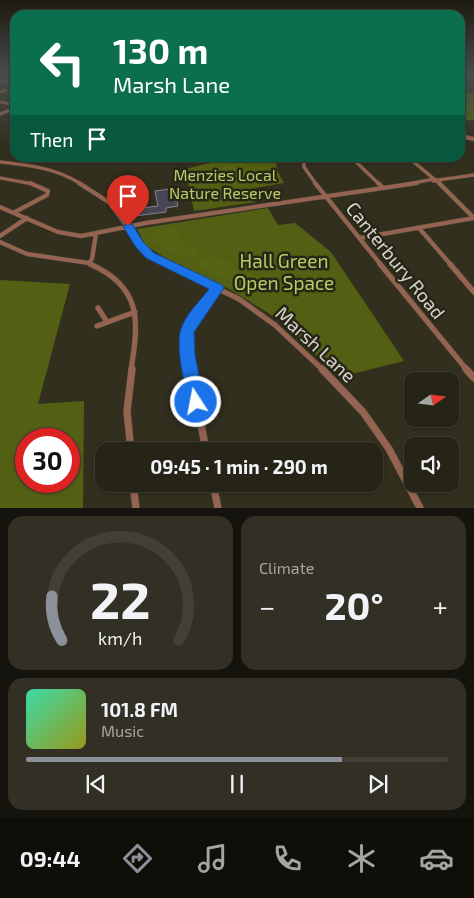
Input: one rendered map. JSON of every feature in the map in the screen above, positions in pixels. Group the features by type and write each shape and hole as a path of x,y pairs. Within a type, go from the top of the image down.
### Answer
{"street":[{"name":"Marsh Lane","path":"0,162 24,163 65,174 110,203 139,244 150,255 250,306 275,325 349,395 369,420 389,449 420,508"},
{"name":"Canterbury Road","path":"303,162 306,170 326,196 452,354 474,378"},
{"path":"356,162 384,188"},
{"path":"414,162 436,180 474,218"},
{"path":"0,207 66,235 81,236 128,226 474,175"},
{"path":"0,178 29,182 48,191 47,195 15,212"},
{"path":"0,236 27,218"},
{"path":"360,238 474,218"},
{"path":"419,228 474,292"},
{"path":"89,264 92,259 96,234"},
{"path":"0,242 27,254 89,264 109,272 120,282 135,312 137,325 127,406 130,442"},
{"path":"204,442 186,340 189,326 217,288"},
{"path":"98,308 107,322"},
{"path":"97,326 135,312"},
{"path":"135,492 136,508"},
{"path":"215,492 218,508"}],"green space":[{"path":"465,98 474,98 474,120 465,121"},
{"name":"Menzies Local Nature Reserve","path":"214,162 277,162 279,174 284,183 250,189 256,202 194,211 185,169"},
{"path":"227,162 248,162 239,181 233,185 221,183 219,174"},
{"name":"Hall Green Open Space","path":"268,208 278,225 295,223 331,252 404,361 340,377 276,318 231,290 175,264 145,245 137,229"},
{"path":"170,227 181,229 181,235 176,238 184,246 198,251 196,256 181,257 150,239 155,232"},
{"path":"211,255 230,261 234,267 244,273 263,277 273,285 267,287 254,282 249,288 240,286 199,266 198,261"},
{"path":"0,280 70,284 38,404 84,401 83,508 0,508"}],"building":[{"path":"170,189 171,195 175,194 178,206 166,208 166,212 135,216 133,204 140,203 142,208 158,206 155,191"}],"route":[{"path":"128,226 146,253 217,288 189,326 187,332 186,340 196,402"}]}
